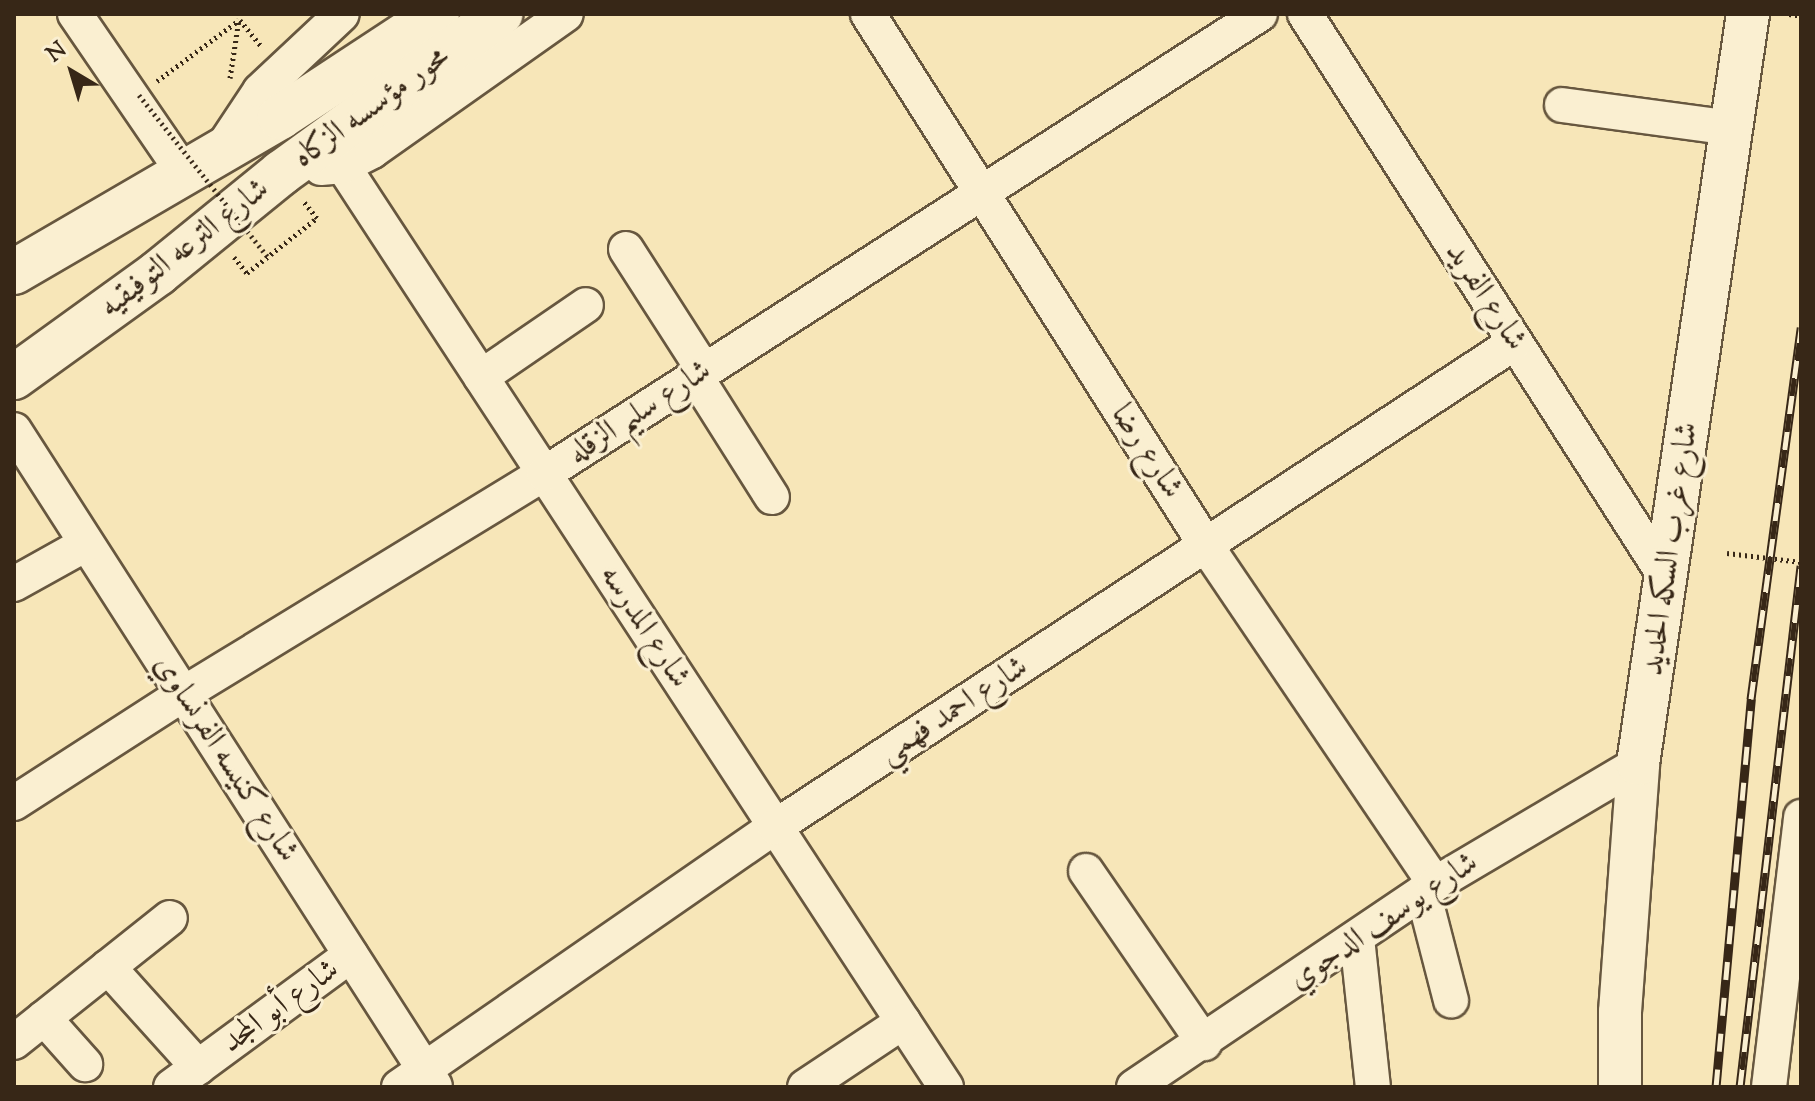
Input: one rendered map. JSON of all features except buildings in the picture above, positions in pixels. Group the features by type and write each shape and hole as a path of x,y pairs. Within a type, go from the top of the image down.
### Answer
{"main road":[{"name":"محور مؤسسه الزكاه","path":"201,163 437,14"},
{"name":"محور مؤسسه الزكاه","path":"281,173 501,14"},
{"name":"شارع الترعه التوفيقيه","path":"14,272 201,163"},
{"name":"شارع الترعه التوفيقيه","path":"14,377 158,273 281,173"}],"street":[{"path":"75,14 201,163"},
{"name":"شارع الترعه التوفيقيه","path":"201,163 260,91 342,14"},
{"name":"شارع الترعه التوفيقيه","path":"281,173 343,166 372,151 566,14"},
{"name":"شارع رضا","path":"868,14 1207,547 1429,888 1451,1000"},
{"name":"شارع سليم الزقله","path":"14,803 183,694 544,474 1260,14"},
{"name":"شارع الفريد","path":"1305,14 1667,579"},
{"name":"شارع غرب السكه الحديد","path":"1620,1087 1620,1012 1638,764 1748,14"},
{"path":"1562,105 1732,128"},
{"name":"شارع المدرسه","path":"343,166 946,1087"},
{"path":"626,249 772,497"},
{"path":"481,377 586,305"},
{"name":"شارع احمد فهمي","path":"420,1081 775,827 1207,547 1514,343"},
{"name":"شارع كنيسه الفرنساوي","path":"14,430 351,955 420,1081"},
{"path":"14,584 86,544"},
{"name":"شارع يوسف الدجوي","path":"1134,1087 1204,1043 1429,888 1638,764"},
{"path":"1769,1087 1790,991 1801,817"},
{"path":"1086,871 1204,1043"},
{"path":"14,1042 170,918"},
{"path":"1357,938 1373,1087"},
{"name":"شارع أبو المجد","path":"184,1077 351,955"},
{"path":"108,967 184,1077"},
{"path":"44,1018 85,1064"},
{"path":"805,1087 903,1022"}],"path":[{"path":"1789,14 1801,16"},
{"path":"239,19 139,95 268,257"},
{"path":"247,273 317,218"},
{"path":"1727,553 1801,562"}],"railway":[{"path":"1716,1087 1751,699 1801,327"},
{"path":"1740,1087 1801,566"}]}
